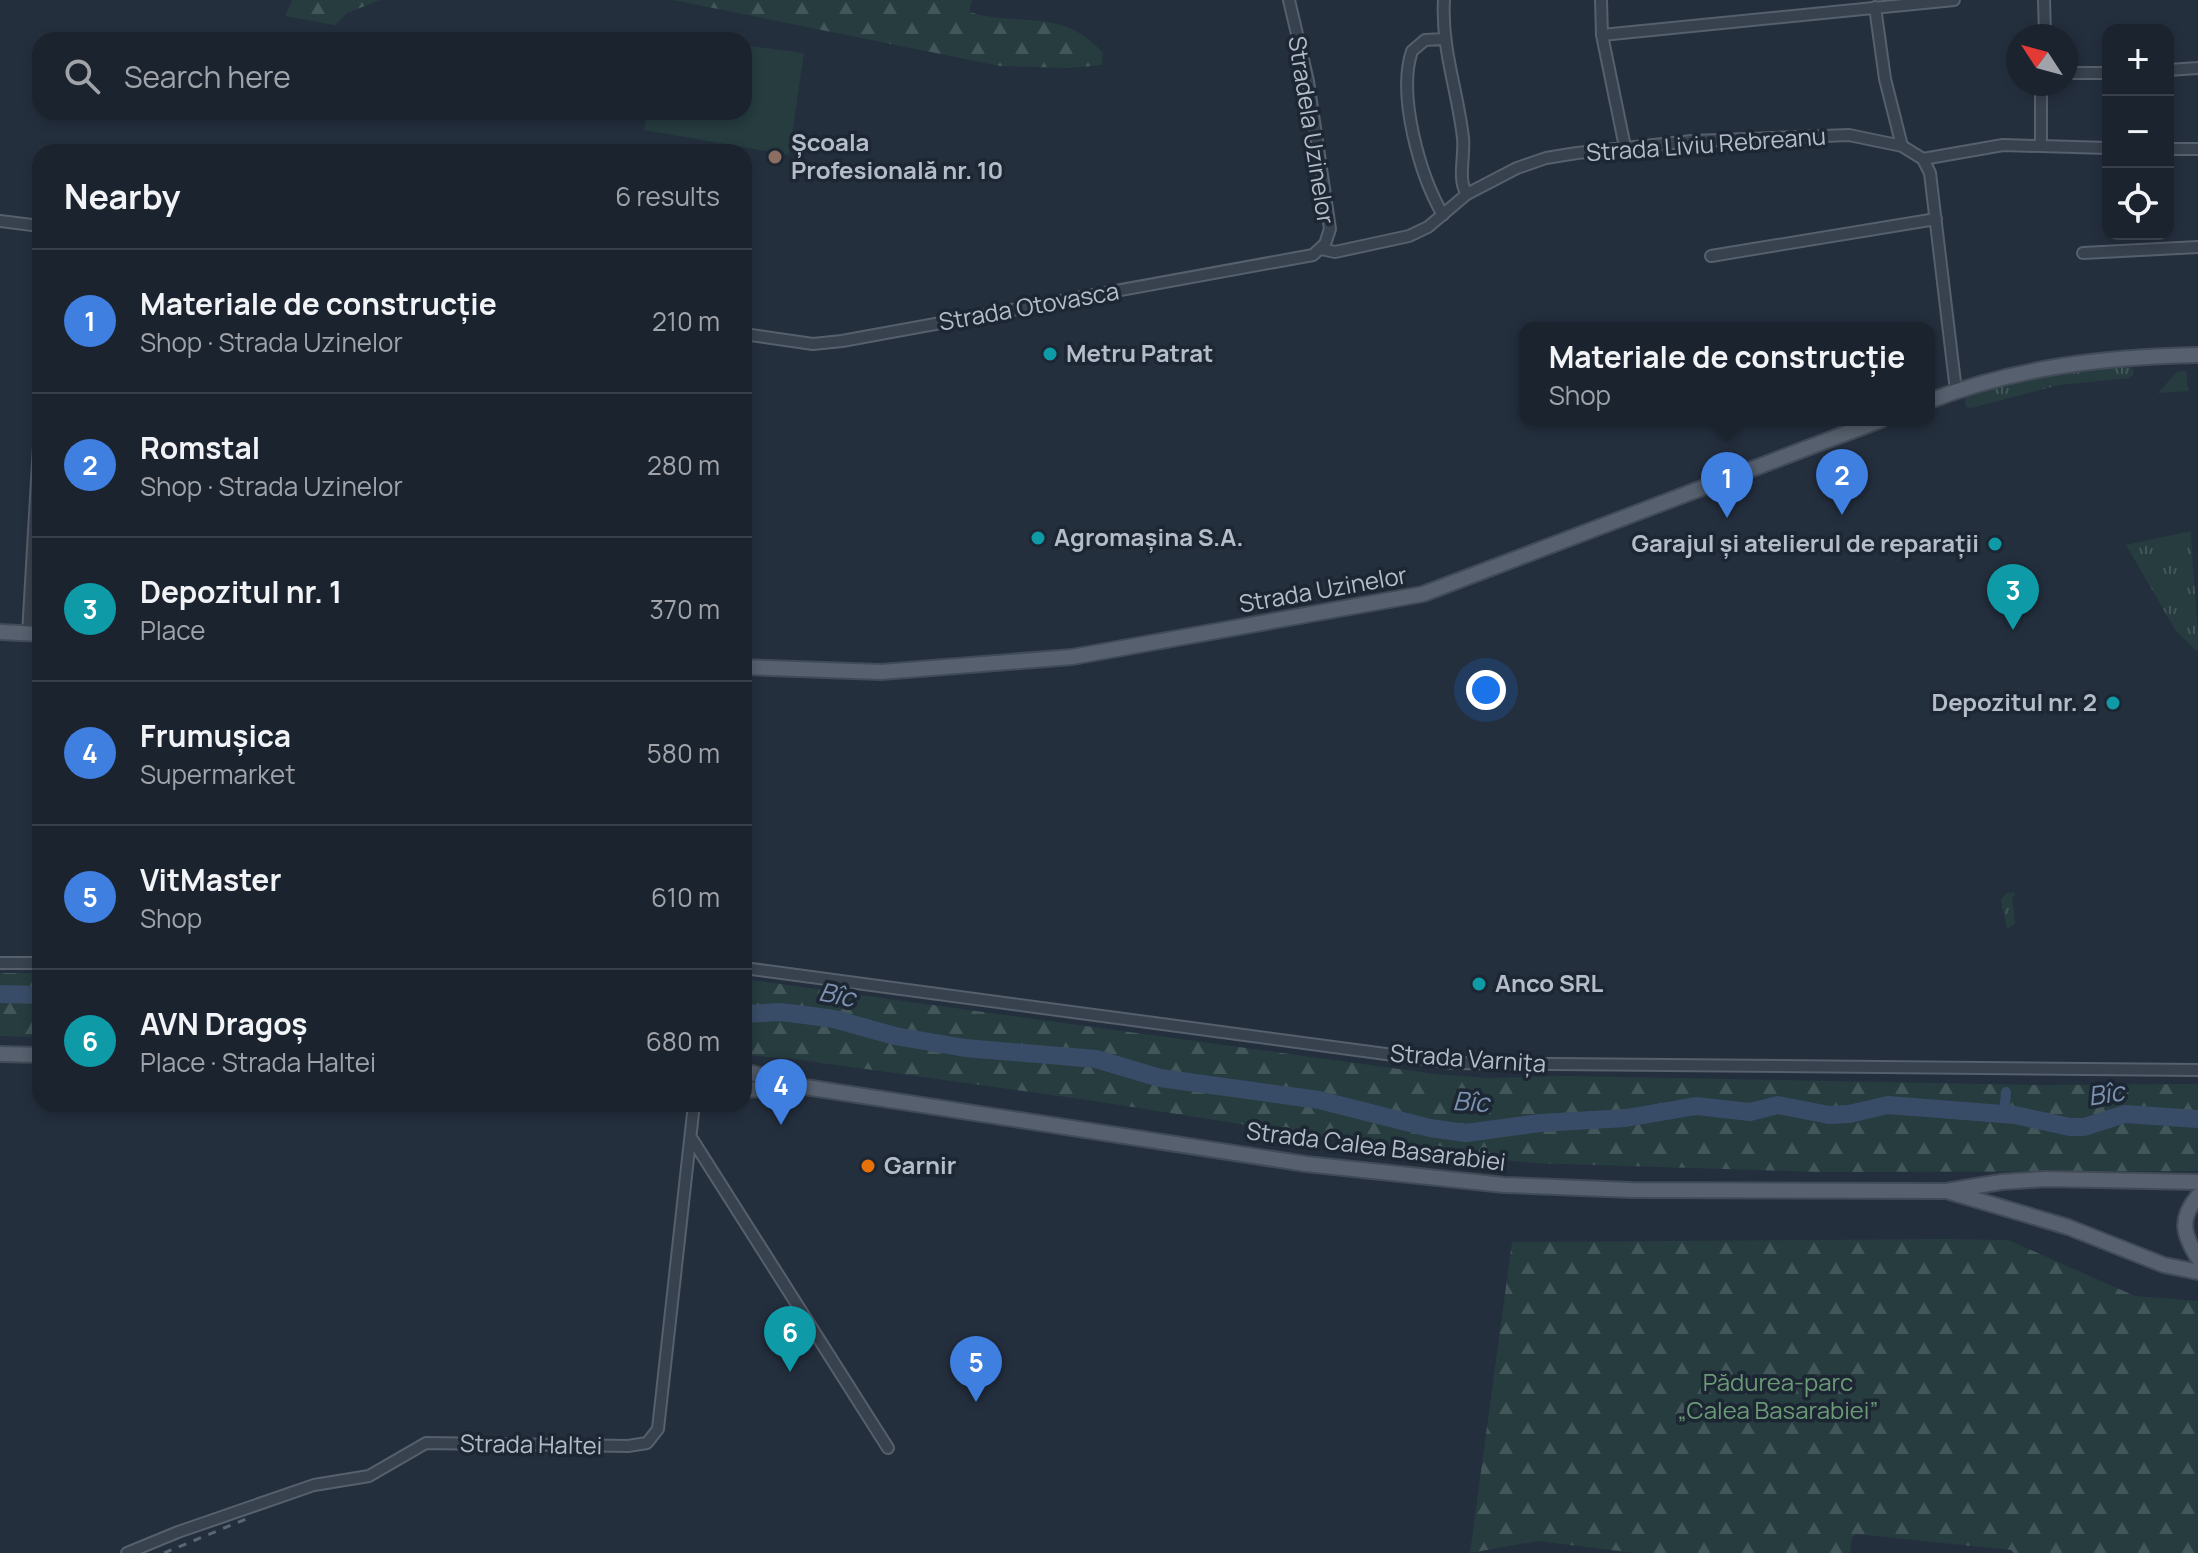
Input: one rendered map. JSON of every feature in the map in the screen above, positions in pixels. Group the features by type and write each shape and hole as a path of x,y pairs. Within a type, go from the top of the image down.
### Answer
{"main road":[{"path":"1935,399 2061,365 2098,359 2198,355"},
{"name":"Strada Uzinelor","path":"752,667 881,672 1072,657 1423,594 1865,426"},
{"path":"0,632 32,634"},
{"path":"0,1054 32,1055"},
{"name":"Strada Calea Basarabiei","path":"752,1073 805,1087 1306,1164 1504,1185 1631,1190 1946,1191 2045,1179 2198,1182"},
{"name":"Strada Calea Basarabiei","path":"752,1090 805,1087"},
{"name":"Strada Calea Basarabiei","path":"1946,1191 2068,1227 2164,1265 2198,1272"},
{"path":"2198,1196 2187,1214 2184,1228 2198,1258"}],"street":[{"name":"Stradela Uzinelor","path":"1289,0 1308,81 1330,229 1317,252"},
{"path":"1444,0 1444,39 1463,136 1462,187 1467,194"},
{"path":"1601,0 1602,35 1625,147"},
{"path":"1602,35 1954,0"},
{"path":"2044,0 2045,24"},
{"path":"1875,7 1885,79 1902,146"},
{"path":"1443,215 1424,172 1412,122 1407,79 1408,60 1418,44 1425,40 1444,39"},
{"path":"2174,70 2198,68"},
{"path":"2078,73 2102,73"},
{"path":"2041,96 2041,146"},
{"name":"Strada Liviu Rebreanu","path":"1317,252 1335,252 1409,236 1428,227 1467,194 1517,168 1546,158 1692,141 1849,135 1902,146 1923,159"},
{"path":"1956,391 1930,173 1923,159 2003,145 2102,148"},
{"path":"2174,149 2198,149"},
{"path":"1711,256 1936,219"},
{"path":"0,221 32,225"},
{"path":"2083,253 2198,247"},
{"name":"Strada Otovasca","path":"752,335 813,344 842,341 1317,252"},
{"path":"0,963 32,963"},
{"name":"Strada Varnița","path":"752,969 1453,1063 2198,1070"},
{"name":"Strada Haltei","path":"127,1553 314,1485 369,1476 426,1443 628,1446 647,1443 658,1429 694,1112"},
{"path":"692,1139 888,1448"}],"green space":[{"path":"292,0 380,0 347,13 335,25 285,16"},
{"path":"673,0 972,0 969,12 1040,21 1072,29 1103,53 1102,65 1070,68 1000,66"},
{"path":"752,46 804,53 789,155 752,149 752,144 725,144 644,130 646,120 752,120"},
{"path":"2129,366 2134,371 2129,378 2059,385 1966,407 1965,397 2005,385 2066,372"},
{"path":"2186,371 2188,391 2158,393 2177,372"},
{"path":"1720,462 1730,468 1701,480 1703,469"},
{"path":"2191,531 2198,652 2176,631 2126,545"},
{"path":"2014,892 2015,924 2007,929 2001,900 2006,893"},
{"path":"0,973 32,973 32,1037 0,1036"},
{"path":"752,980 1435,1074 1489,1078 1566,1076 2040,1085 2198,1084 2198,1171 1820,1172 1533,1163 1413,1151 1094,1101 752,1056"},
{"name":"Pădurea-parc „Calea Basarabiei”","path":"2008,1240 2135,1296 2198,1301 2198,1553 2014,1553 2011,1550 1856,1534 1852,1538 1850,1553 1635,1553 1538,1541 1470,1553 1512,1242"}],"waterway":[{"name":"Bîc","path":"0,994 32,995"},
{"name":"Bîc","path":"752,1014 780,1012 834,1019 895,1036 965,1048 1096,1059 1160,1078 1319,1100 1430,1128 1466,1133 1540,1123 1626,1118 1696,1106 1750,1112 1778,1105 1829,1115 1888,1105 2015,1115 2070,1127 2084,1127 2125,1114 2198,1119"},
{"path":"2004,1114 2006,1092"}],"railway":[{"path":"164,1553 246,1519"}],"place":[{"name":"Școala Profesională nr. 10","path":"775,157"},
{"name":"Metru Patrat","path":"1050,354"},
{"name":"Romstal","path":"1842,515"},
{"name":"Materiale de construcție","path":"1727,518"},
{"name":"Agromașina S.A.","path":"1038,538"},
{"name":"Garajul și atelierul de reparații","path":"1995,544"},
{"name":"Depozitul nr. 1","path":"2013,630"},
{"name":"Depozitul nr. 2","path":"2113,703"},
{"name":"Anco SRL","path":"1479,984"},
{"name":"Frumușica","path":"781,1125"},
{"name":"Garnir","path":"868,1166"},
{"name":"AVN Dragoș","path":"790,1372"},
{"name":"VitMaster","path":"976,1402"}]}
